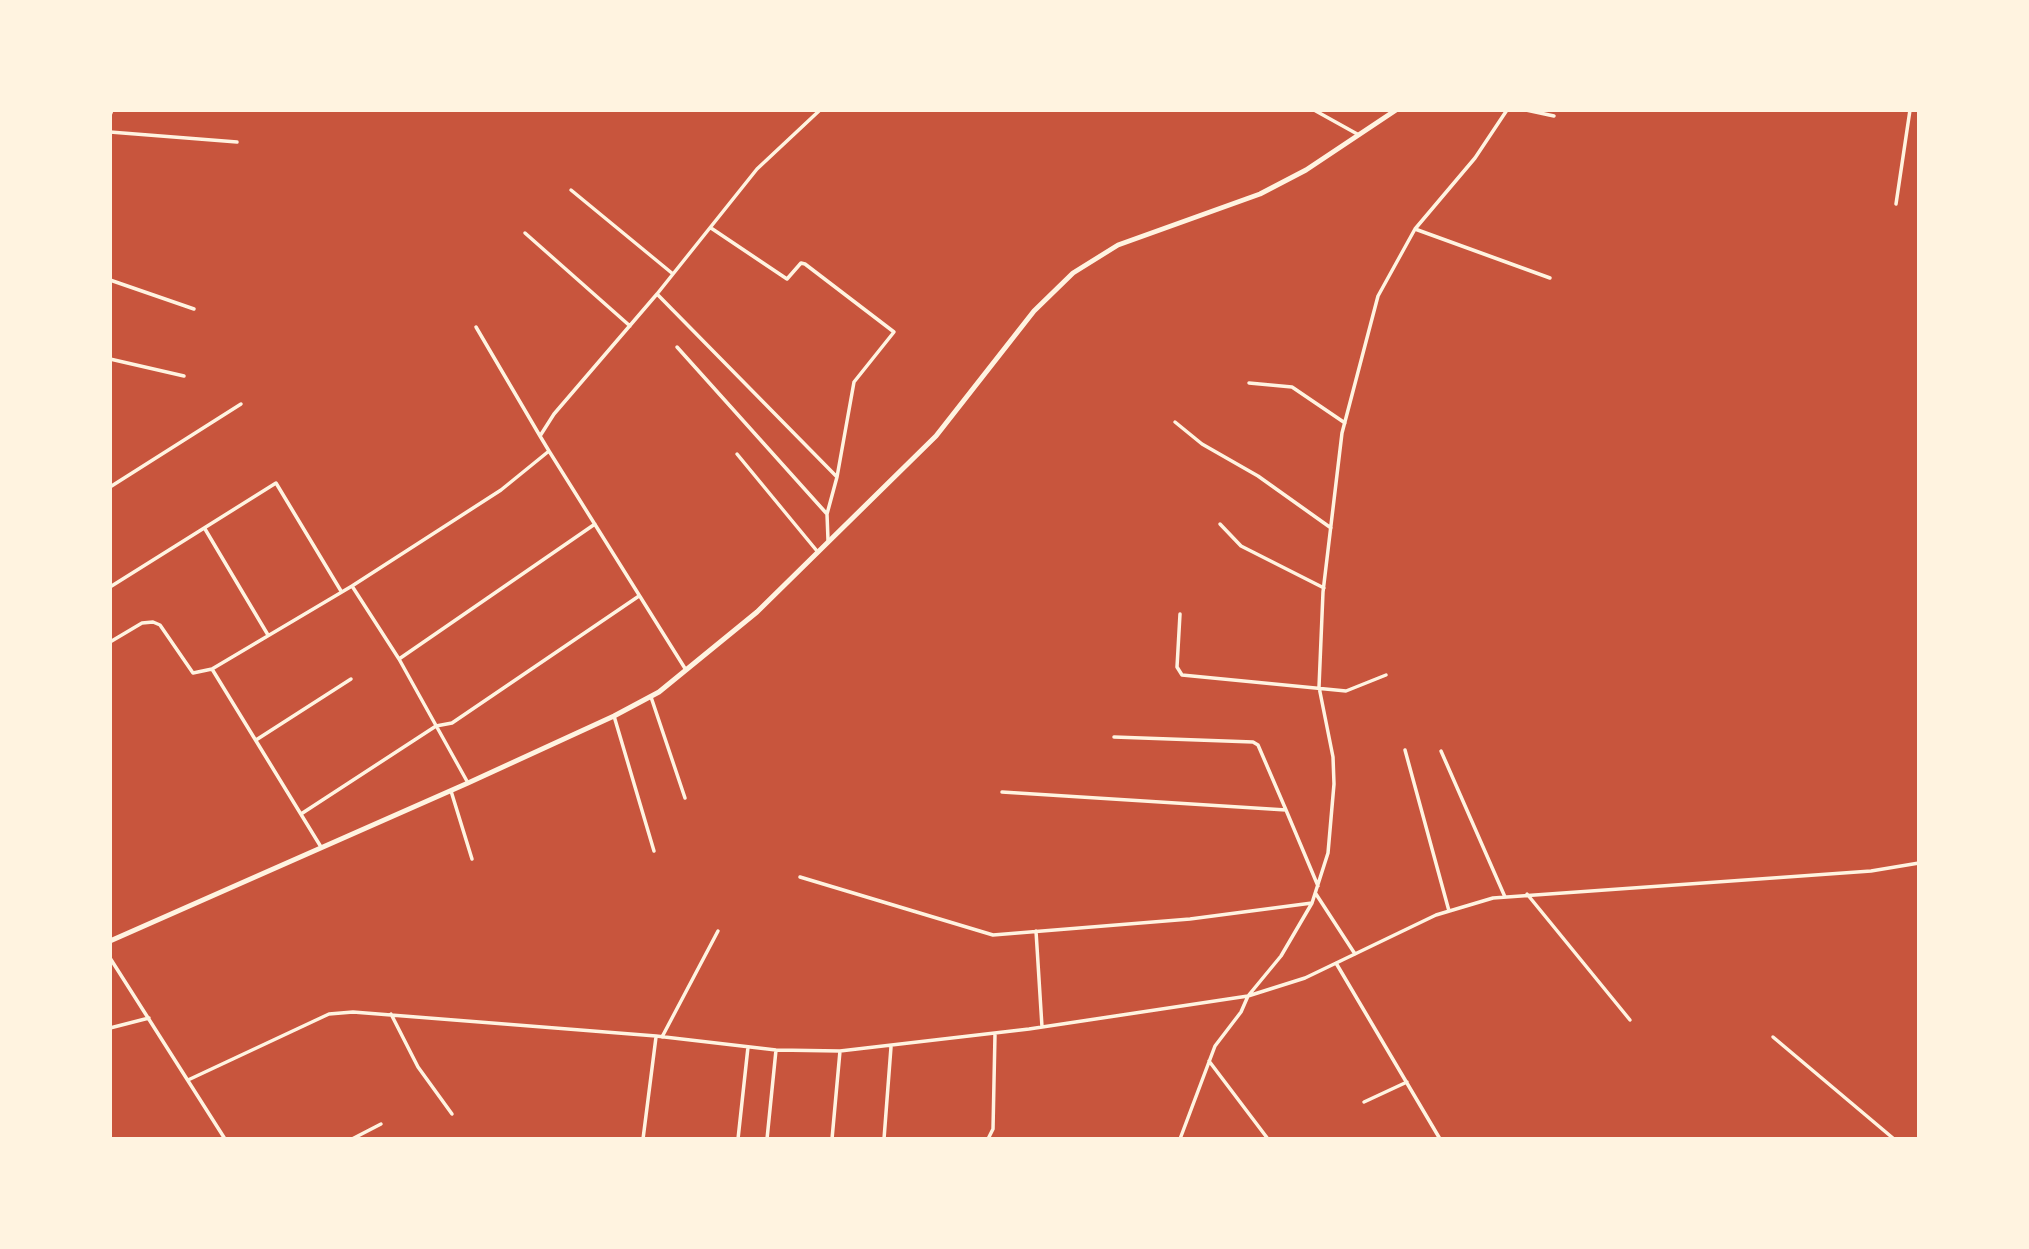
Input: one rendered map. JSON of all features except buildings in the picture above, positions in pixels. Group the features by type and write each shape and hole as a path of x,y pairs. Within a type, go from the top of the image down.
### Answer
{"main road":[{"path":"111,939 322,849 614,716 651,696 757,612 936,436 1034,311 1073,273 1118,245 1260,194 1306,170 1396,110"}],"street":[{"path":"540,436 554,414 657,294 757,169 820,110"},
{"path":"1314,110 1359,135"},
{"path":"1180,1139 1215,1046 1241,1012 1248,996 1281,956 1319,888 1328,853 1334,784 1333,757 1319,687 1324,588 1345,423 1378,296 1415,229 1475,158 1507,110"},
{"path":"1526,110 1554,117"},
{"path":"1896,204 1910,110"},
{"path":"110,132 237,142"},
{"path":"571,190 673,274"},
{"path":"711,228 787,279 801,263 805,264 894,332 854,382 837,477 827,514 828,540"},
{"path":"1415,229 1550,278"},
{"path":"526,233 630,326"},
{"path":"110,280 194,309"},
{"path":"657,294 837,477"},
{"path":"476,327 549,451 686,670"},
{"path":"677,347 827,514"},
{"path":"110,359 184,376"},
{"path":"1249,383 1292,387 1345,423"},
{"path":"110,487 241,404"},
{"path":"1175,422 1202,444 1258,476 1331,528"},
{"path":"110,642 142,623 153,622 160,625 194,673 212,669 352,586 501,490 549,451"},
{"path":"737,454 817,551"},
{"path":"110,587 276,483 341,591"},
{"path":"399,659 595,524"},
{"path":"1220,524 1241,546 1324,588"},
{"path":"205,529 268,635"},
{"path":"352,586 399,659 468,783"},
{"path":"301,814 436,726 452,723 639,596"},
{"path":"1180,614 1177,667 1182,676 1346,691 1386,675"},
{"path":"212,669 322,849"},
{"path":"256,740 351,679"},
{"path":"651,696 685,798"},
{"path":"614,716 654,850"},
{"path":"1114,737 1253,742 1258,745 1319,888"},
{"path":"1405,750 1449,911"},
{"path":"1441,751 1505,897"},
{"path":"451,790 472,859"},
{"path":"1002,792 1286,810"},
{"path":"188,1080 329,1014 391,1014 656,1036 748,1047 840,1051 995,1033 1248,996 1305,978 1449,911 1505,897 1871,871 1919,863"},
{"path":"800,877 993,935 1190,919 1312,902"},
{"path":"1316,894 1355,954"},
{"path":"1527,894 1630,1020"},
{"path":"662,1037 718,931"},
{"path":"1036,931 1042,1027"},
{"path":"110,958 225,1139"},
{"path":"1336,963 1440,1139"},
{"path":"391,1014 418,1067 452,1114"},
{"path":"110,1028 149,1018"},
{"path":"988,1139 993,1129 995,1033"},
{"path":"643,1139 656,1036"},
{"path":"1773,1037 1894,1139"},
{"path":"884,1139 891,1046"},
{"path":"738,1139 748,1047"},
{"path":"767,1139 776,1049"},
{"path":"832,1139 840,1051"},
{"path":"1209,1061 1268,1139"},
{"path":"1364,1102 1407,1082"},
{"path":"352,1139 381,1124"}]}
